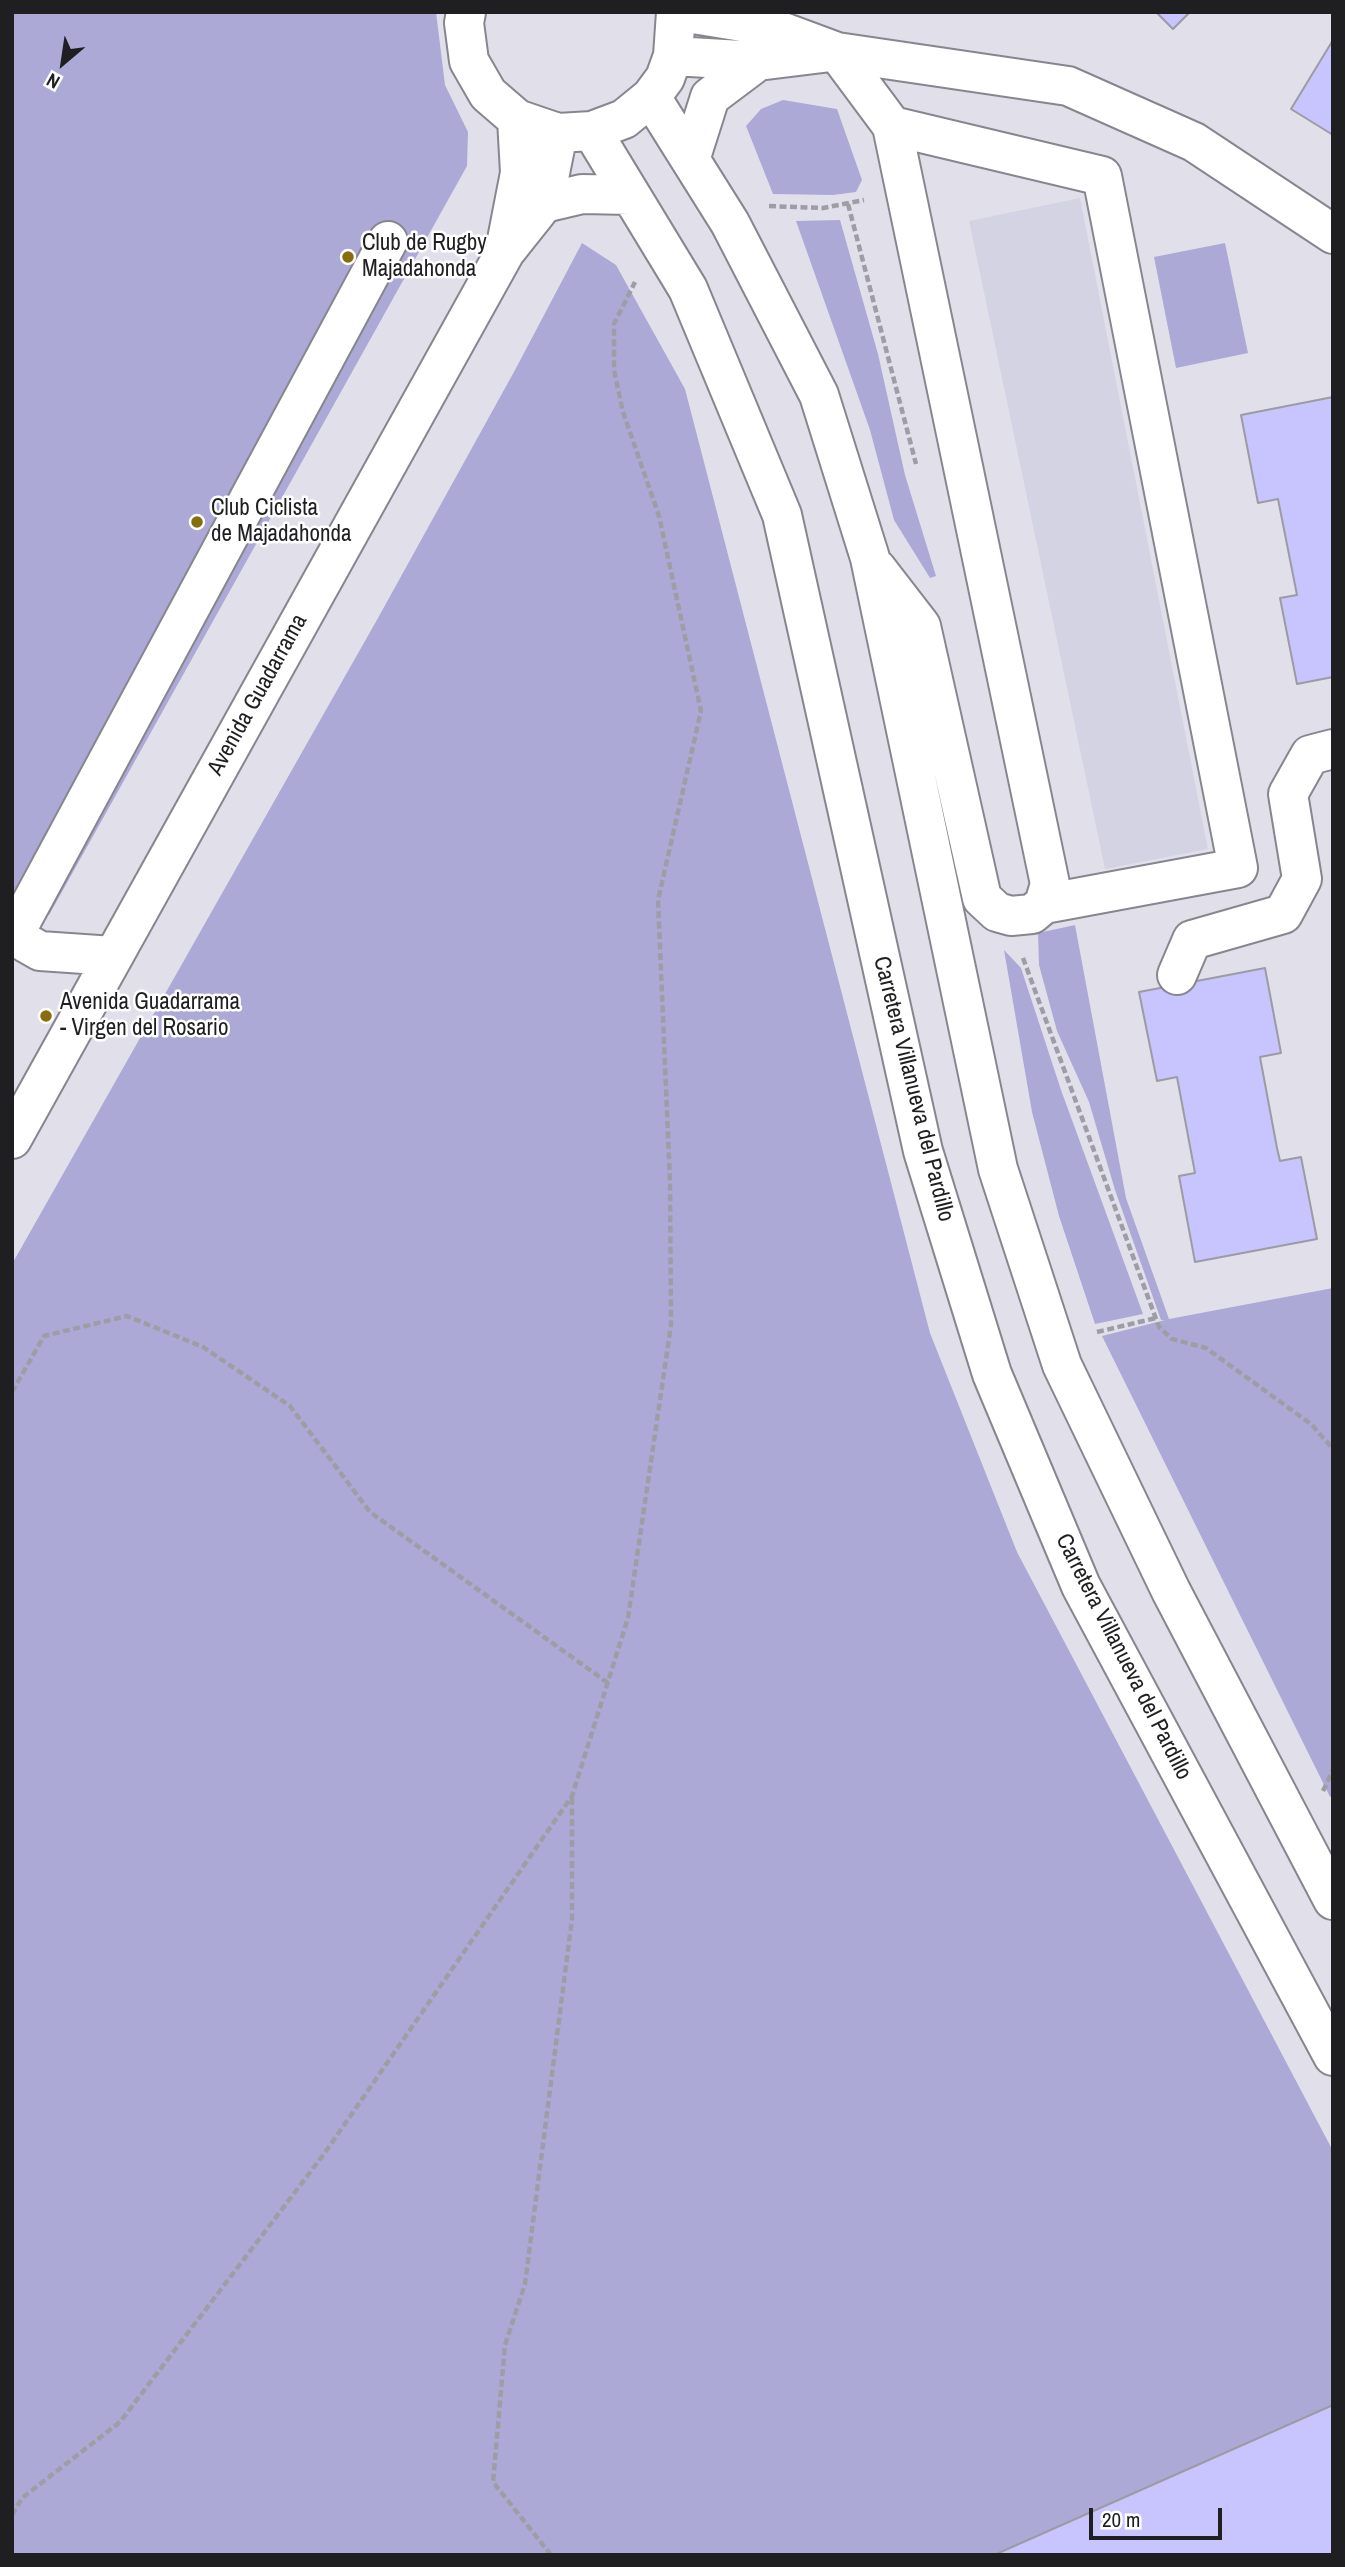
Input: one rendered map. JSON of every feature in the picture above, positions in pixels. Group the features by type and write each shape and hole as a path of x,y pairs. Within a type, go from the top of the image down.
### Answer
{"street":[{"path":"466,12 464,23 469,61 488,94 517,119 575,132 624,119 651,97 664,78 673,56 678,12 837,52 1068,86 1194,142 1333,234"},
{"path":"673,56 761,33"},
{"path":"691,156 710,97 761,33"},
{"path":"837,52 892,126 1050,884 1044,904"},
{"path":"651,97 691,156 730,223 819,395 870,558 998,1169 1062,1365 1171,1591 1333,1900"},
{"name":"Avenida Guadarrama","path":"505,251 520,173 517,119"},
{"path":"870,558 920,626 982,898 998,912 1011,916 1032,914 1044,904 1238,868 1102,176 892,126"},
{"name":"Avenida Guadarrama","path":"12,1139 505,251 544,202 575,132"},
{"name":"Carretera Villanueva del Pardillo","path":"575,132 630,195 688,289 782,514 923,1151 992,1374 1081,1586 1333,2056"},
{"path":"544,202 582,194 630,195"},
{"path":"113,956 40,951 26,943 16,931 388,241"},
{"path":"1177,975 1192,940 1283,914 1302,879 1288,794 1310,755 1333,750"}],"path":[{"path":"762,206 823,208 861,202 869,196"},
{"path":"848,204 917,467"},
{"path":"12,2515 22,2498 121,2422 324,2154 572,1796 628,1618 671,1325 670,1182 658,900 701,711 659,516 623,412 614,370 614,324 638,277"},
{"path":"1020,949 1159,1327 1172,1339 1206,1348 1311,1424 1333,1448"},
{"path":"12,1392 44,1336 127,1316 203,1347 290,1406 370,1512 608,1683"},
{"path":"1092,1333 1156,1318"},
{"path":"1320,1797 1333,1770"},
{"path":"551,2555 493,2482 505,2344 525,2284 572,1919 572,1796"}],"shaded area":[{"path":"12,12 436,12 445,85 468,132 467,166 49,915 16,896 12,902"},
{"path":"783,100 837,109 862,180 856,192 833,195 773,194 746,126 761,109"},
{"path":"1080,198 1208,849 1105,869 969,221"},
{"path":"840,220 878,354 905,475 936,576 930,578 894,520 870,430 796,221"},
{"path":"582,243 616,265 685,389 930,1333 1017,1552 1333,2151 1333,2405 994,2555 12,2555 12,1264 378,618"},
{"path":"1225,243 1248,353 1176,368 1154,257"},
{"path":"1075,925 1126,1198 1169,1319 1333,1288 1333,1794 1330,1797 1102,1336 1165,1320 1161,1320 1115,1190 1089,1102 1057,1031 1039,965 1038,933"},
{"path":"1004,950 1021,968 1061,1090 1143,1314 1095,1324 1059,1216 1032,1112"}],"building":[{"path":"1156,12 1190,12 1173,29"},
{"path":"1333,40 1333,135 1291,109"},
{"path":"1333,397 1333,677 1297,684 1280,598 1297,595 1278,499 1258,503 1241,415"},
{"path":"1265,968 1281,1053 1260,1057 1277,1148 1280,1161 1301,1157 1317,1239 1195,1262 1179,1176 1195,1173 1177,1077 1157,1081 1139,992"},
{"path":"1333,2405 1333,2555 994,2555"}],"place":[{"name":"Club de Rugby Majadahonda","path":"348,257"},
{"name":"Club Ciclista de Majadahonda","path":"197,522"},
{"name":"Avenida Guadarrama - Virgen del Rosario","path":"46,1016"}]}
